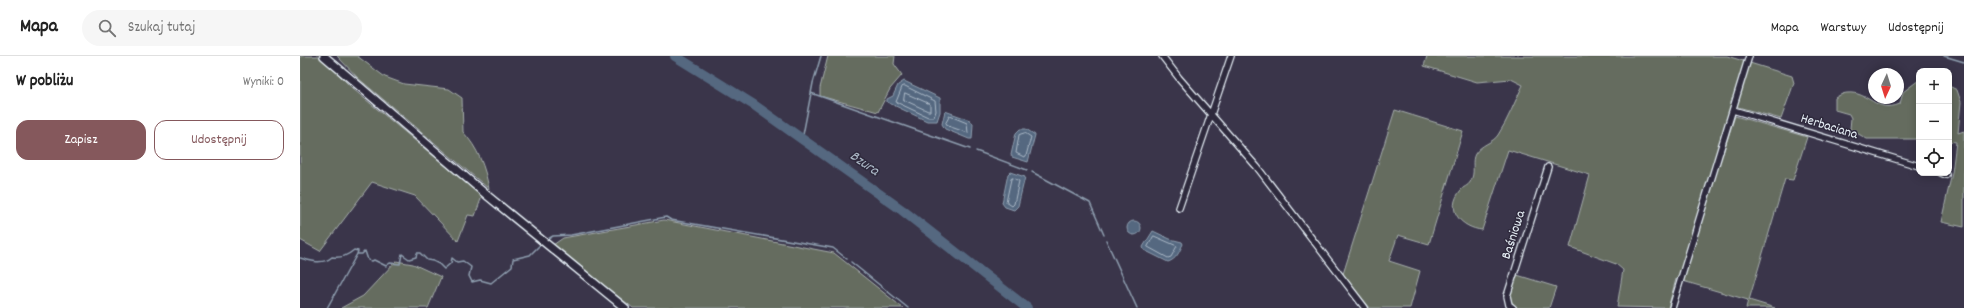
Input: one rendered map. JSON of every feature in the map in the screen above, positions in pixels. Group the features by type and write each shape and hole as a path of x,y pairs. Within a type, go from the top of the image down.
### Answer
{"street":[{"path":"324,56 489,197 625,308"},
{"path":"1162,56 1257,167 1365,308"},
{"path":"1179,208 1231,56"},
{"path":"1672,308 1749,56"},
{"name":"Herbaciana","path":"1733,110 1916,165"},
{"name":"Baśniowa","path":"1512,308 1509,305 1507,296 1548,167"}],"green space":[{"path":"300,56 320,56 353,89 482,196 475,216 468,215 458,241 415,196 372,182 320,251 300,240"},
{"path":"337,56 357,56 385,77 404,84 449,89 462,98 463,132 477,151 489,189 358,78"},
{"path":"828,56 895,56 894,64 902,75 890,89 878,112 820,96 820,88"},
{"path":"1427,56 1727,56 1792,76 1794,83 1781,119 1731,105 1716,154 1722,156 1735,116 1807,137 1793,180 1785,179 1749,300 1775,308 1746,308 1748,300 1676,279 1668,308 1617,307 1623,270 1616,264 1570,247 1590,175 1508,150 1482,230 1475,229 1462,222 1455,211 1454,204 1456,197 1462,188 1471,181 1475,154 1480,148 1496,138 1502,129 1523,85 1511,79 1477,82 1424,66"},
{"path":"1916,82 1916,139 1867,139 1850,129 1851,118 1849,114 1835,110 1835,98 1845,93 1855,93 1861,95 1868,99 1868,104 1892,106 1904,104 1904,91"},
{"path":"1952,88 1957,90 1961,102 1958,133 1964,131 1964,227 1941,222 1952,176 1956,142 1952,141"},
{"path":"1395,110 1463,131 1429,244 1398,235 1389,261 1420,271 1410,308 1370,308 1343,274"},
{"path":"664,220 834,253 903,308 633,308 553,245 563,238"},
{"path":"396,261 413,264 441,277 428,308 341,308 363,296"},
{"path":"1517,275 1556,287 1549,308 1517,308 1513,304 1510,297"}],"water":[{"path":"904,81 940,98 940,112 937,121 927,121 887,102 887,99 893,96 898,85"},
{"path":"945,111 970,120 973,124 972,139 945,129 942,124"},
{"path":"1020,129 1026,129 1035,135 1028,162 1012,157 1011,155 1016,133"},
{"path":"1010,172 1025,177 1018,206 1014,210 1005,207 1002,203 1008,174"},
{"path":"1134,221 1139,223 1141,228 1139,233 1134,235 1129,233 1127,228 1129,223"},
{"path":"1153,231 1170,239 1182,242 1183,244 1174,259 1168,262 1144,250 1143,247"}],"waterway":[{"name":"Bzura","path":"675,56 754,105 902,210 1027,308"},
{"path":"802,140 813,83 821,56"},
{"path":"1944,56 1964,62"},
{"path":"811,93 970,149"},
{"path":"976,151 1027,170"},
{"path":"1032,172 1090,203 1104,235"},
{"path":"548,239 553,236 571,235 666,217 671,220 833,248 847,259"},
{"path":"1106,240 1137,308"},
{"path":"300,258 321,262 332,257 344,256 354,250 358,251 357,254 362,254 365,251 368,260 374,260 386,266 390,263 400,264 402,254 409,259 416,257 417,253 420,253 427,260 439,264 444,269 451,263 452,258 457,262 463,261 471,267 469,276 472,282 480,280 491,283 512,266 513,259 530,255 540,245"},
{"path":"327,308 357,254"},
{"path":"851,262 908,308"}]}
